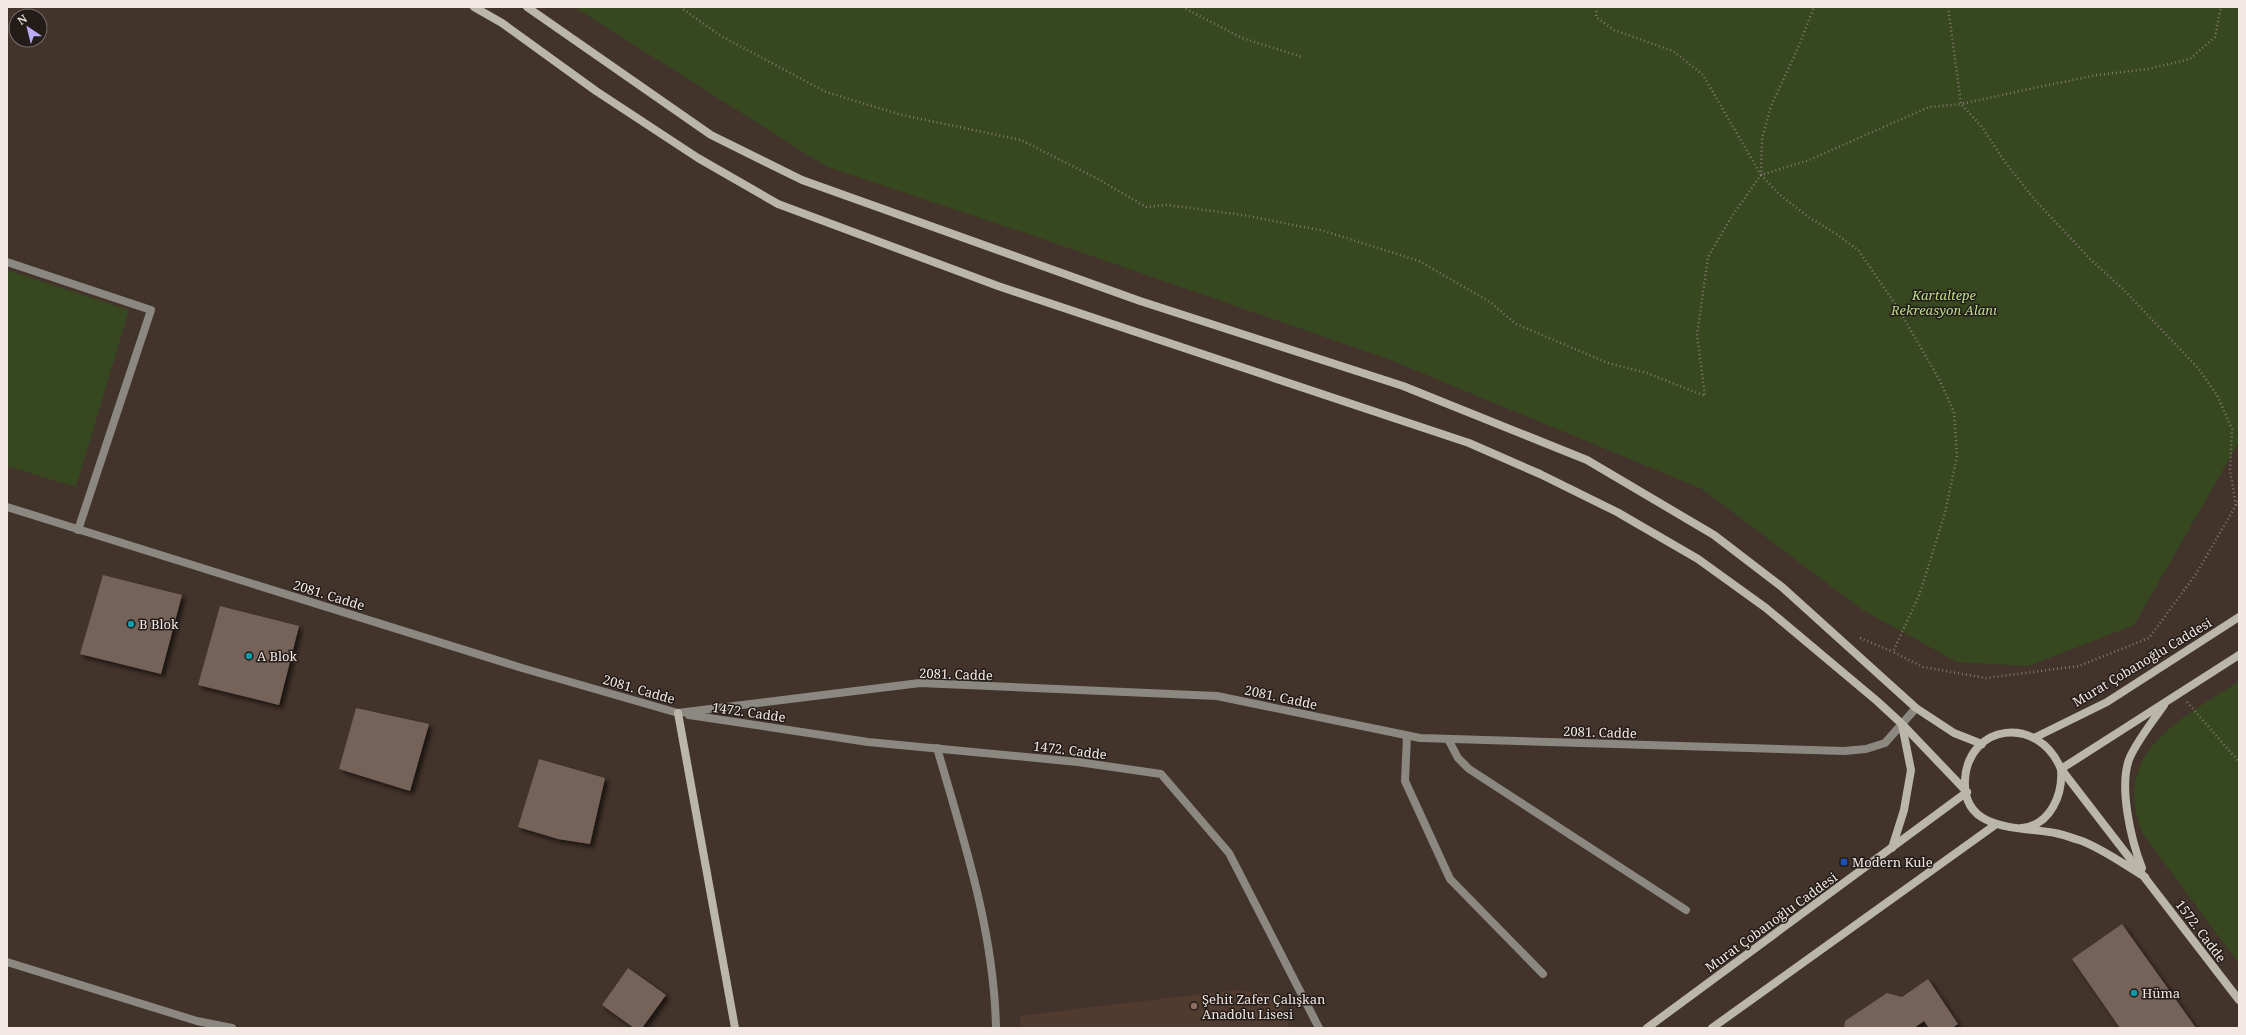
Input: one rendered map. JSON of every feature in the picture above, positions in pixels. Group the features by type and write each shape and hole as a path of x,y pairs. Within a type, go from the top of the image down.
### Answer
{"main road":[{"path":"474,7 502,22 596,91 698,158 778,204 998,286 1469,442 1540,474 1617,512 1698,559 1766,608 1902,724 1967,792"},
{"path":"527,7 711,135 802,180 1132,298 1403,386 1587,460 1714,535 1782,587 1916,708 1954,733 1982,744"},
{"name":"Murat Çobanoğlu Caddesi","path":"2036,737 2107,702 2239,617"},
{"path":"2060,768 2239,655"},
{"path":"2145,877 2132,842 2125,792 2130,758 2167,701"},
{"path":"678,713 735,1028"},
{"path":"1892,848 1904,810 1910,770 1902,724"},
{"path":"2010,829 2025,827 2039,821 2051,811 2058,798 2062,784 2060,768 2055,756 2047,745 2036,737 2022,733 2008,732 1994,736 1982,744 1973,755 1967,768 1965,782 1967,792 1974,809 1984,819 1995,825 2010,829 2051,832 2080,841 2145,877"},
{"name":"1572. Cadde","path":"2060,768 2239,1000"},
{"name":"Murat Çobanoğlu Caddesi","path":"1646,1028 1967,792"},
{"path":"1712,1028 1995,825"}],"street":[{"path":"7,262 151,310 78,530"},
{"name":"2081. Cadde","path":"7,507 514,666 678,713 920,683 1217,696 1420,738 1844,751 1866,749 1885,743 1916,708"},
{"name":"1472. Cadde","path":"678,713 868,742 1078,762 1161,774 1229,853 1319,1028"},
{"path":"1407,736 1405,781 1450,879 1543,974"},
{"path":"1448,739 1458,758 1468,769 1686,910"},
{"path":"937,748 978,890 987,931 993,973 996,1028"},
{"path":"7,962 197,1021 232,1028"}],"path":[{"path":"680,7 721,36 826,92 902,115 1021,140 1098,179 1146,207 1167,205 1243,215 1324,231 1419,261 1490,302 1516,324 1608,363 1647,373 1705,396 1697,335 1701,298 1708,257 1732,216 1761,175 1762,138 1771,106 1798,48 1814,7"},
{"path":"1182,7 1242,38 1302,57"},
{"path":"1597,7 1596,17 1614,30 1673,51 1703,75 1761,175 1780,195 1810,218 1838,235 1859,252 1896,305 1939,379 1954,412 1957,456 1945,513 1920,593 1893,652 1923,667 1986,678 2078,666 2149,638 2196,574 2239,500"},
{"path":"1948,7 1961,104 1982,127 2034,199 2091,260 2129,296 2198,368 2217,395 2232,429 2230,470 2236,506"},
{"path":"1761,175 1809,160 1929,107 1961,104 2098,75 2148,69 2190,59 2215,37 2221,7"},
{"path":"2180,693 2239,762"}],"shaded area":[{"name":"Şehit Zafer Çalışkan Anadolu Lisesi","path":"1234,990 1278,995 1290,1028 1021,1028 1020,1016"}],"green space":[{"name":"Kartaltepe Rekreasyon Alanı","path":"574,7 2239,7 2239,442 2134,625 2028,666 1957,662 1861,609 1702,489 1388,359 1037,237 827,167"},
{"path":"7,270 129,310 76,487 7,466"},
{"path":"2239,681 2239,964 2143,834 2135,805 2136,781 2143,759 2156,741 2174,725"}],"building":[{"name":"B Blok","path":"103,575 182,595 161,674 80,654"},
{"name":"A Blok","path":"220,606 299,626 279,705 198,685"},
{"path":"356,708 429,724 410,791 339,769"},
{"path":"539,759 605,778 590,844 558,839 518,827"},
{"name":"Hüma","path":"2122,924 2196,1028 2120,1028 2072,959"},
{"path":"628,968 666,995 642,1028 634,1028 602,1005"},
{"path":"1928,979 1958,1024 1952,1028 1929,1028 1924,1021 1914,1028 1844,1028 1845,1021 1887,993 1902,997"}],"place":[{"name":"B Blok","path":"131,624"},
{"name":"A Blok","path":"249,656"},
{"name":"Modern Kule","path":"1844,862"},
{"name":"Hüma","path":"2134,993"},
{"name":"Şehit Zafer Çalışkan Anadolu Lisesi","path":"1194,1006"}]}
